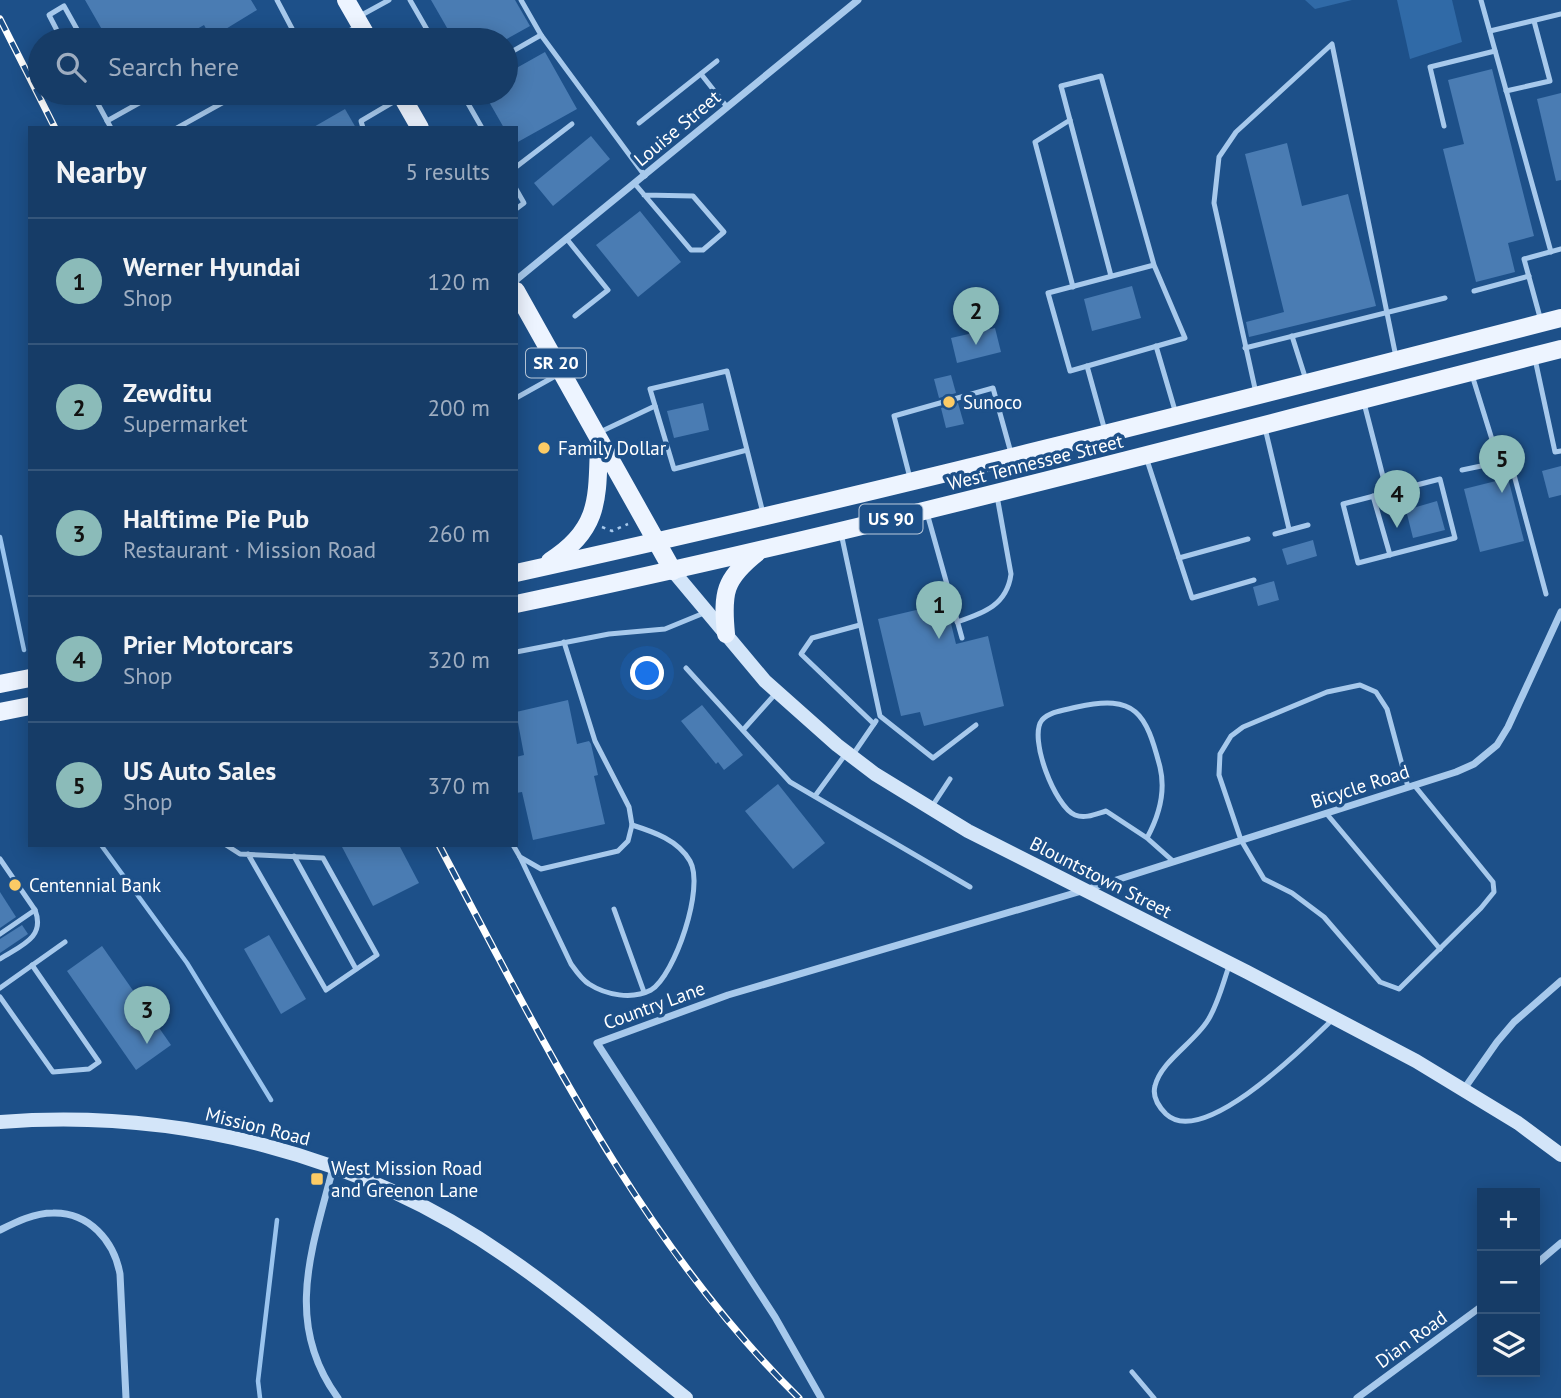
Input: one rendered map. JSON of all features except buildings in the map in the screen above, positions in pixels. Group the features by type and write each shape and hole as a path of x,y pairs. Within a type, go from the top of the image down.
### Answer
{"main road":[{"path":"346,0 362,28"},
{"path":"407,105 419,126"},
{"name":"SR 20","path":"518,295 673,571"},
{"name":"West Tennessee Street","path":"518,573 658,542 1177,417 1561,318"},
{"name":"West Tennessee Street","path":"518,604 673,571 996,493 1561,349"},
{"path":"1257,397 1264,425"},
{"path":"538,568 570,548 583,534 589,522 597,495 597,439"},
{"path":"726,634 723,603 728,587 736,571 761,550"},
{"name":"Blountstown Street","path":"673,571 765,681 875,774 968,831 1335,1018 1464,1089 1518,1123 1561,1155"},
{"path":"0,684 28,678"},
{"path":"0,712 28,706"},
{"name":"Mission Road","path":"0,1122 37,1119 102,1120 159,1125 234,1137 333,1166 422,1205 508,1257 686,1398"}],"street":[{"name":"Louise Street","path":"518,279 858,0"},
{"name":"Bicycle Road","path":"1084,890 1474,764 1490,753 1508,727 1561,612"},
{"name":"Country Lane","path":"821,1398 775,1317 597,1043 727,995 1084,890"},
{"path":"1464,1089 1514,1022 1561,981"},
{"path":"333,1166 311,1251 305,1312 310,1340 320,1368 338,1398"},
{"path":"0,1230 31,1217 51,1213 68,1214 86,1221 110,1244 117,1258 120,1274 127,1398"},
{"path":"1540,1261 1561,1243"},
{"name":"Dian Road","path":"1357,1398 1477,1310"}],"lane":[{"path":"276,0 291,28"},
{"path":"362,28 389,0"},
{"path":"410,0 426,28"},
{"path":"522,0 541,35 645,176"},
{"path":"1481,0 1550,252"},
{"path":"55,28 48,15 64,6 76,28"},
{"path":"1490,31 1561,14"},
{"path":"1506,91 1550,81 1534,20"},
{"path":"518,48 541,35"},
{"path":"1257,397 1214,203 1219,157 1236,132 1332,44 1397,360"},
{"path":"1444,126 1430,68 1495,51"},
{"path":"639,123 717,61"},
{"path":"701,74 727,107"},
{"path":"1111,276 1061,86 1101,76 1154,265 1185,338 1070,371 1048,293 1154,265"},
{"path":"98,105 110,126"},
{"path":"107,121 136,105"},
{"path":"181,126 218,105"},
{"path":"362,126 361,121 386,105"},
{"path":"469,105 481,126"},
{"path":"1070,120 1035,142 1073,287"},
{"path":"518,165 572,124"},
{"path":"635,184 644,195 691,250 703,250 724,232 693,196 644,195"},
{"path":"518,192 524,203 518,208"},
{"path":"566,238 607,290 575,316"},
{"path":"1542,323 1524,259 1561,249"},
{"path":"1474,291 1529,276"},
{"path":"1245,348 1445,298"},
{"path":"1293,336 1307,384"},
{"path":"1156,346 1177,417"},
{"path":"1535,356 1555,452 1561,451"},
{"path":"1087,366 1106,434"},
{"path":"747,450 674,469 650,389 727,371 764,516"},
{"path":"1471,372 1499,462"},
{"path":"518,397 561,373"},
{"path":"911,481 894,416 993,388 1012,457"},
{"path":"1363,400 1387,492"},
{"path":"597,439 655,406"},
{"path":"1264,425 1289,530"},
{"path":"1145,455 1192,598 1254,580"},
{"path":"1462,470 1510,460 1546,594"},
{"path":"1440,479 1455,538 1358,563 1343,504 1373,496 1440,479"},
{"path":"957,622 992,609 1010,584 1011,574 996,493"},
{"path":"1373,496 1390,555"},
{"path":"926,510 962,638"},
{"path":"1275,534 1308,525"},
{"path":"840,531 880,716 933,758 976,725"},
{"path":"1179,558 1248,539"},
{"path":"518,652 609,634 665,629 707,612"},
{"path":"860,625 812,638 801,654 874,724"},
{"path":"520,857 541,869 618,850 628,841 632,825 629,807 595,741 564,642"},
{"path":"686,668 790,782 970,887"},
{"path":"1360,685 1376,692 1387,709 1411,786 1493,882 1494,892 1399,989 1380,982 1324,917 1292,893 1264,880 1241,840 1219,775 1220,754 1231,736 1243,727 1327,692 1360,685"},
{"path":"743,730 777,692"},
{"path":"1147,838 1158,818 1163,779 1155,747 1144,721 1134,709 1123,703 1090,705 1056,712 1043,719 1037,730 1038,745 1051,783 1072,814 1084,817 1106,811 1147,838 1174,862"},
{"path":"815,796 880,716"},
{"path":"930,809 950,779"},
{"path":"1326,813 1440,949"},
{"path":"514,847 571,964 579,975 588,984 633,997 660,982 677,952 687,926 695,882 694,870 689,860 677,846 656,833 632,825"},
{"path":"229,847 240,854 248,854 294,856 323,858 377,955 326,990 248,854"},
{"path":"294,856 356,969"},
{"path":"0,859 35,910 39,928 32,938 0,959"},
{"path":"614,909 644,992"},
{"path":"0,934 35,910"},
{"path":"0,988 65,942"},
{"path":"1230,964 1209,1018 1193,1041 1168,1062 1157,1079 1154,1090 1157,1103 1172,1120 1185,1121 1204,1117 1225,1108 1273,1074 1335,1018"},
{"path":"0,997 52,1072 89,1069 99,1062 32,965"},
{"path":"1132,1372 1154,1398"}],"path":[{"path":"600,525 611,531 628,524"}],"shaded area":[{"path":"1305,0 1352,0 1315,9"},
{"path":"1397,0 1452,0 1462,42 1410,59"}],"waterway":[{"path":"0,537 24,650"},
{"path":"102,847 187,963 271,1100"},
{"path":"260,1398 258,1381 277,1220"}],"railway":[{"path":"0,19 28,74"},
{"path":"43,105 54,126"},
{"path":"440,847 556,1064 642,1206 690,1273 742,1337 799,1398"}],"place":[{"name":"Zewditu","path":"976,345"},
{"name":"Sunoco","path":"949,402"},
{"name":"Family Dollar","path":"544,448"},
{"name":"US Auto Sales","path":"1502,493"},
{"name":"Prier Motorcars","path":"1397,528"},
{"name":"Werner Hyundai","path":"939,639"},
{"name":"Centennial Bank","path":"15,885"},
{"name":"Halftime Pie Pub","path":"147,1044"},
{"name":"West Mission Road and Greenon Lane","path":"317,1179"}]}
